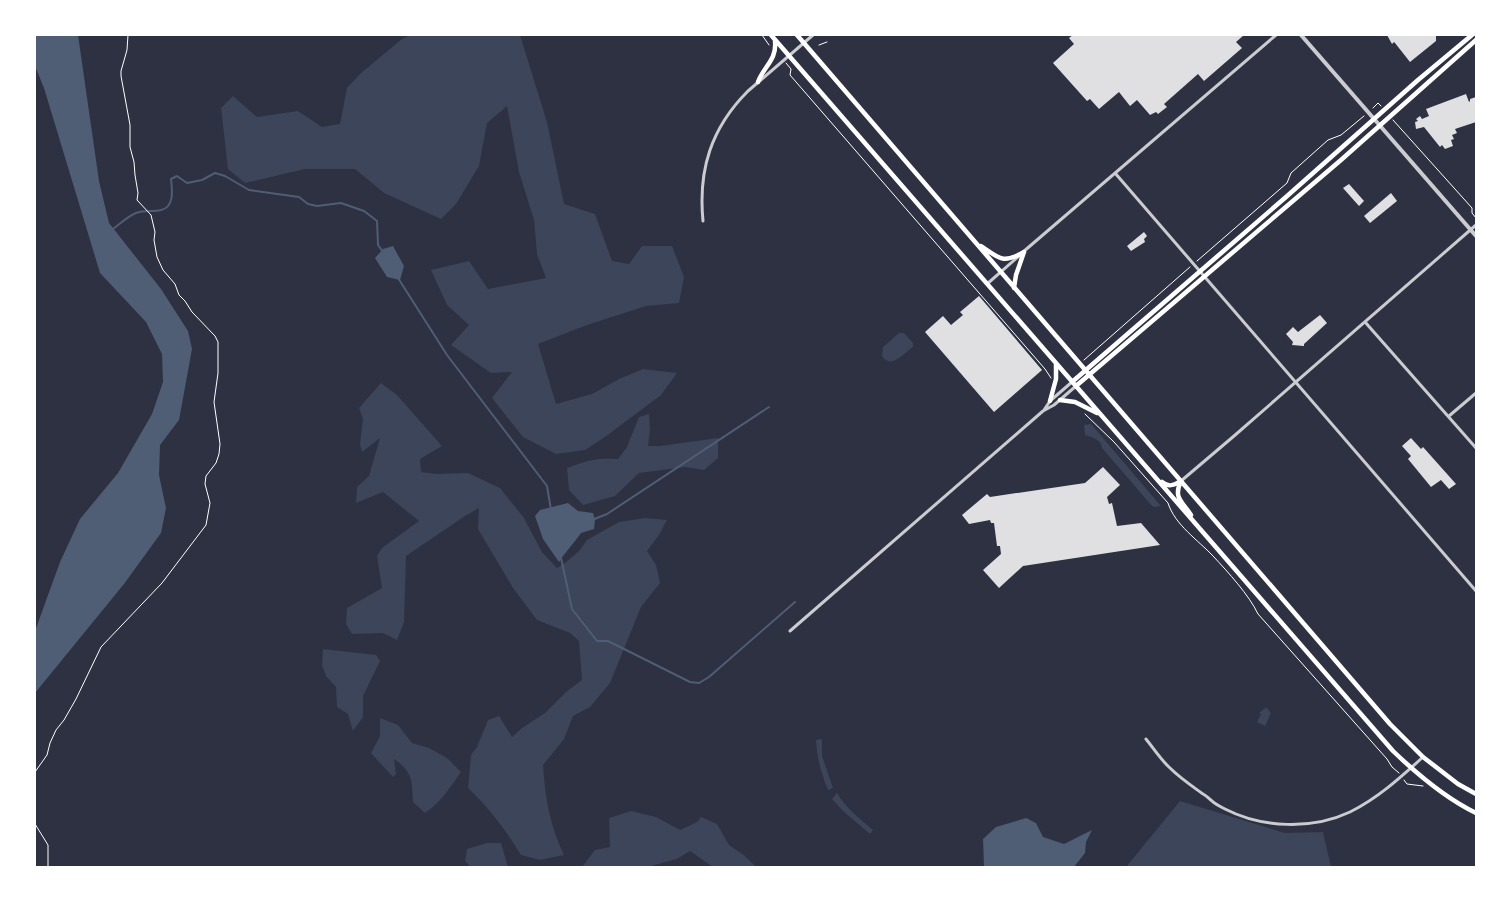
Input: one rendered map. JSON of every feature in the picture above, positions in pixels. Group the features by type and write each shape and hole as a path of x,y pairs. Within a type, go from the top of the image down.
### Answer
{"main road":[{"path":"797,35 1390,724 1423,757 1458,784 1476,794"},
{"path":"1072,382 1430,69 1472,35"},
{"path":"773,37 1393,751 1410,768 1451,799 1476,813"},
{"path":"758,82 775,53 773,37"},
{"path":"1076,386 1380,126 1476,40"},
{"path":"976,243 1002,259 1009,260 1024,252"},
{"path":"1014,288 1014,282 1024,252"},
{"path":"1050,401 1056,379 1056,363"},
{"path":"1060,400 1075,402 1101,415"},
{"path":"1151,473 1166,485 1174,486 1180,481"},
{"path":"1180,481 1177,489 1178,496 1197,526"}],"street":[{"path":"703,221 702,180 708,152 716,134 738,101 813,35"},
{"path":"987,284 1276,35"},
{"path":"1301,35 1476,236"},
{"path":"1115,173 1476,591"},
{"path":"1180,481 1476,225"},
{"path":"1365,322 1476,448"},
{"path":"790,631 1043,411 1050,401 1072,382"},
{"path":"1043,411 1054,406 1076,386"},
{"path":"1449,416 1476,393"},
{"path":"1146,739 1170,768 1206,795 1211,801 1226,810 1246,818 1292,825 1309,824 1346,814 1388,788 1423,757"}],"path":[{"path":"35,772 47,755 56,730 76,699 102,647 162,583 206,525 210,504 205,484 206,476 214,466 219,454 220,444 214,402 218,373 218,342 215,336 188,307 185,300 179,295 175,284 163,270 156,257 154,240 156,232 151,215 137,200 138,193 134,162 130,147 130,125 121,76 127,50 128,35"},
{"path":"762,35 770,48"},
{"path":"819,45 827,42"},
{"path":"791,69 790,75 1039,362 1050,378"},
{"path":"1080,364 1281,188 1287,182 1291,173 1328,140 1341,135 1360,119"},
{"path":"1397,125 1472,208 1472,213 1476,218"},
{"path":"1083,412 1114,442 1168,504 1173,515 1213,556 1253,602 1258,614 1388,759"},
{"path":"35,824 48,845 48,867"}],"shaded area":[{"path":"35,35 78,35 99,181 109,223 161,289 188,331 192,349 179,420 160,445 159,475 166,508 161,533 124,584 35,693 35,631 60,562 80,519 118,473 152,414 163,382 162,354 146,322 100,273 44,88 35,66"},
{"path":"410,35 520,35 547,122 564,204 595,214 612,261 629,264 642,246 672,246 684,277 679,303 646,306 587,325 538,344 556,404 592,394 619,379 643,369 677,373 661,395 585,450 556,454 523,437 492,398 512,372 491,373 451,345 469,325 447,305 431,270 469,261 488,289 546,278 537,254 534,220 519,172 507,106 487,123 479,166 456,204 441,219 384,193 355,169 305,169 245,183 228,169 221,108 233,96 257,117 298,111 322,127 340,124 347,88 361,73 402,39"},
{"path":"393,246 404,266 400,280 387,277 375,258 383,249"},
{"path":"899,333 904,333 913,343 913,347 898,359 893,361 886,360 882,356 883,347"},
{"path":"381,383 397,395 442,446 420,459 421,472 436,474 468,473 500,488 524,518 542,552 557,568 579,551 587,540 619,522 645,518 667,520 647,551 656,565 660,583 641,607 610,683 590,707 573,716 564,739 543,765 549,811 564,855 540,860 521,855 497,820 468,788 471,755 477,747 488,720 499,716 512,737 545,713 566,692 582,680 579,641 570,633 537,620 513,588 478,529 479,508 406,556 404,622 397,640 383,633 352,634 346,624 347,608 382,588 377,556 382,548 419,521 383,492 356,503 357,487 369,476 380,438 362,452 360,444 363,419 359,408"},
{"path":"649,414 648,446 718,438 718,458 704,470 685,467 639,473 615,496 583,505 569,490 567,468 592,460 618,459 627,447 639,417"},
{"path":"1091,424 1161,506 1152,506 1102,448 1102,445 1085,435 1084,425"},
{"path":"568,503 578,511 593,513 595,520 594,529 581,533 559,562 543,539 535,516 540,510"},
{"path":"323,649 376,655 380,661 363,696 363,717 353,731 348,714 337,707 336,687 326,676 322,665"},
{"path":"1266,707 1271,713 1265,726 1257,722 1261,714 1259,713"},
{"path":"380,718 398,725 412,743 429,748 447,758 461,772 441,799 425,813 413,802 412,783 405,768 394,759 396,774 393,777 371,753 380,736"},
{"path":"822,739 822,756 833,788 828,790 823,778 816,740"},
{"path":"837,793 849,808 873,830 870,834 832,799"},
{"path":"1180,801 1285,833 1323,832 1331,867 1126,867"},
{"path":"631,811 656,817 680,830 697,822 701,817 717,824 729,845 744,855 756,867 713,867 690,851 677,859 651,866 582,867 595,850 610,847 609,818"},
{"path":"1026,818 1036,823 1043,837 1064,844 1092,830 1086,842 1085,853 1074,867 984,867 983,839 996,827"},
{"path":"487,843 501,843 508,867 471,867 465,861 467,849"}],"building":[{"path":"1073,35 1244,35 1236,42 1242,48 1204,81 1198,74 1164,104 1167,107 1158,114 1156,112 1150,115 1137,100 1130,106 1119,92 1099,109 1090,99 1087,101 1053,63 1074,44 1069,38"},
{"path":"1387,35 1436,35 1436,41 1410,62 1394,42 1392,44"},
{"path":"1466,94 1469,102 1470,99 1476,97 1476,122 1455,129 1457,133 1452,135 1454,139 1451,140 1453,146 1445,149 1442,145 1440,147 1424,127 1416,129 1415,122 1418,121 1416,119 1420,116 1422,119 1429,116 1426,109"},
{"path":"1349,184 1364,201 1359,206 1343,188"},
{"path":"1391,193 1397,201 1370,223 1364,216"},
{"path":"1144,232 1147,236 1144,239 1145,242 1131,251 1127,246"},
{"path":"979,296 1042,370 994,412 925,332 943,316 951,325 963,315 960,312"},
{"path":"1320,315 1327,323 1304,346 1292,345 1293,342 1286,334 1293,327 1298,332"},
{"path":"1411,438 1421,449 1423,447 1456,484 1449,489 1441,480 1431,487 1408,459 1411,456 1402,446"},
{"path":"1103,467 1120,485 1107,497 1109,504 1112,503 1117,526 1141,523 1160,545 1023,566 999,588 983,570 1001,554 1000,546 997,546 994,523 991,523 990,520 969,524 962,515 987,494 990,497 1085,483"}],"waterway":[{"path":"113,229 136,213 158,211 169,205 172,197 171,179 177,176 187,183 202,180 215,173 225,176 249,190 299,197 308,204 317,206 341,203 364,211 377,221 378,245 383,252"},
{"path":"398,278 447,355 547,486 551,510"},
{"path":"592,520 607,514 769,407"},
{"path":"561,558 572,609 597,641 608,641 690,682 699,683 709,677 795,602"}]}
